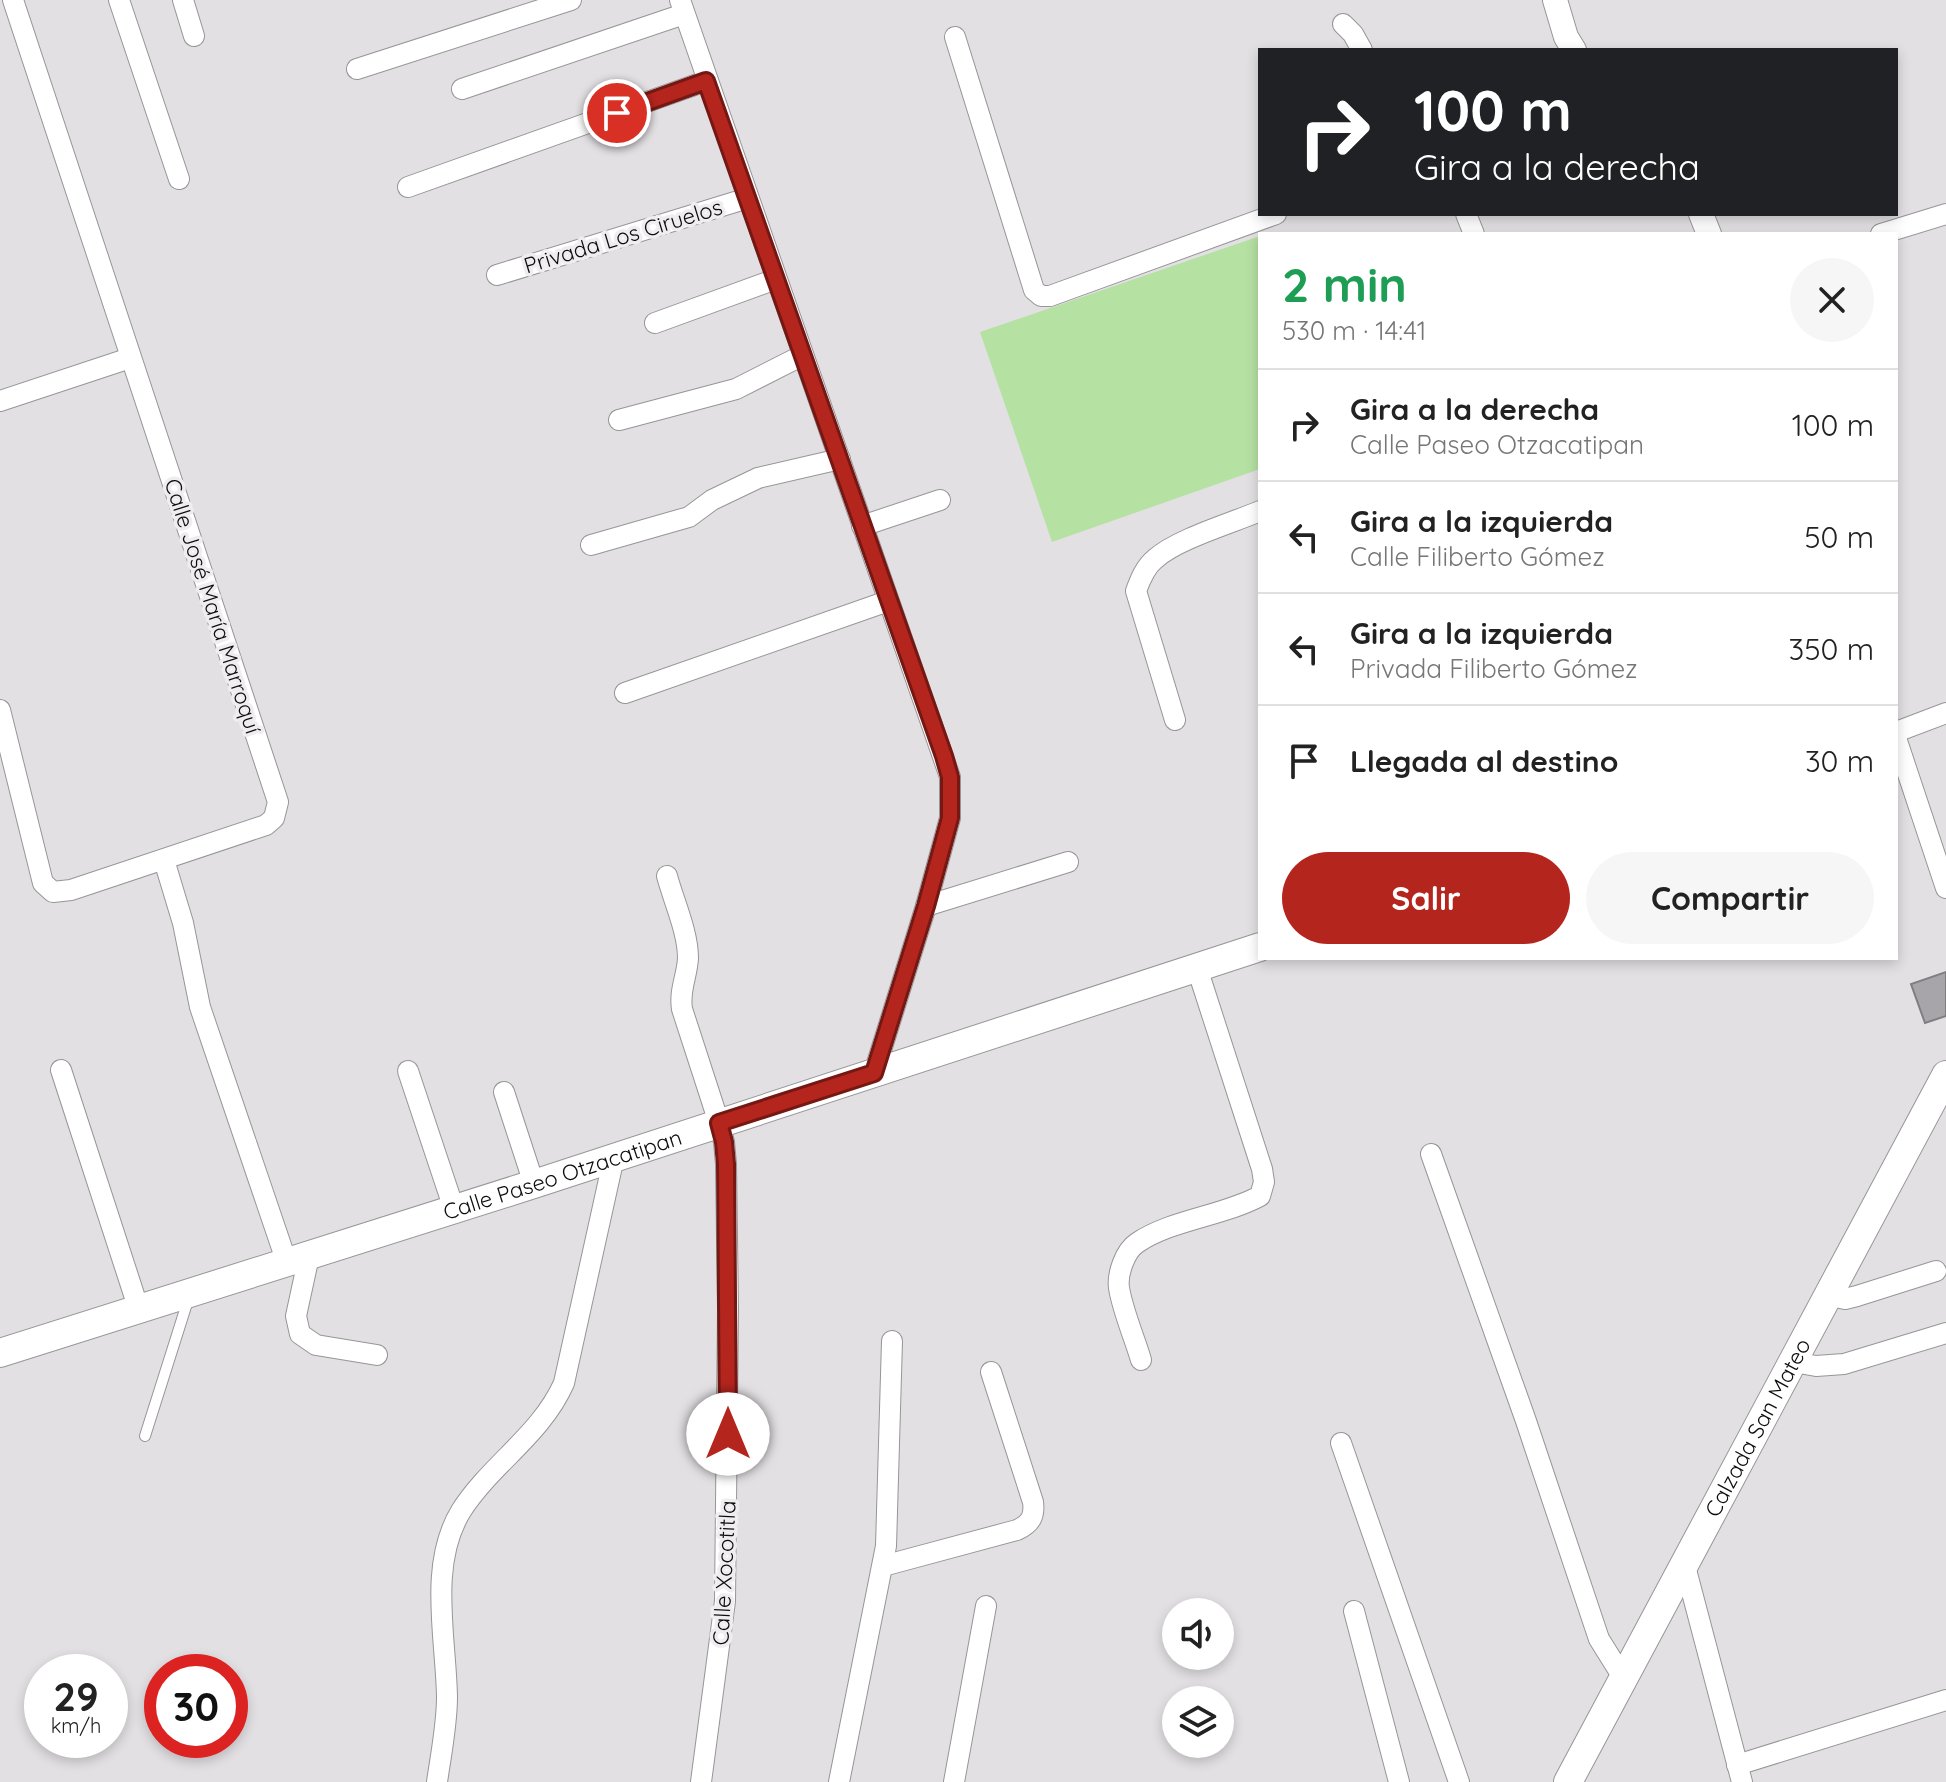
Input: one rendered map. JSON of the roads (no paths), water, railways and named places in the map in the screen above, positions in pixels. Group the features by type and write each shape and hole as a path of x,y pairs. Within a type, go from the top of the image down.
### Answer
{"main road":[{"name":"Calle Paseo Otzacatipan","path":"0,1353 534,1184 1258,948"},
{"name":"Calzada San Mateo","path":"1568,1782 1946,1075"}],"street":[{"name":"Calle José María Marroquí","path":"1,718 43,883 53,892 71,890 164,860 266,825 274,818 278,802 13,0"},
{"path":"119,0 179,179"},
{"path":"183,0 194,36"},
{"path":"357,69 571,0"},
{"path":"1555,0 1566,37 1573,48"},
{"path":"462,89 682,7 950,777 950,818 874,1073"},
{"path":"1343,24 1361,48"},
{"path":"955,37 1034,290 1041,296 1050,296 1270,216"},
{"path":"408,187 706,81"},
{"name":"Privada Los Ciruelos","path":"497,275 748,198"},
{"path":"1888,232 1946,214"},
{"path":"655,323 776,279"},
{"path":"619,420 736,389 803,355"},
{"path":"0,401 130,358"},
{"path":"591,545 689,517 712,500 758,478 840,459"},
{"path":"862,526 940,500"},
{"path":"1175,720 1136,591 1145,570 1169,549 1258,512"},
{"path":"625,693 888,601"},
{"path":"1898,731 1946,713"},
{"path":"1898,744 1946,888"},
{"path":"164,860 183,923 200,1007 298,1259 296,1316 300,1334 316,1345 377,1355"},
{"path":"926,906 1068,862"},
{"name":"Calle Xocotitla","path":"667,876 687,948 686,974 680,996 682,1009 719,1123 726,1164 726,1586 721,1648 701,1782"},
{"path":"1141,1360 1118,1285 1129,1251 1152,1236 1260,1196 1264,1182 1197,968"},
{"path":"61,1070 139,1310"},
{"path":"408,1071 454,1209"},
{"path":"504,1092 534,1184"},
{"path":"1431,1154 1599,1639 1624,1679"},
{"path":"437,1782 447,1701 442,1606 448,1543 460,1512 480,1486 542,1422 559,1393 571,1355 614,1157"},
{"path":"1830,1296 1845,1299 1936,1271"},
{"path":"1794,1362 1816,1366 1844,1364 1946,1333"},
{"path":"839,1782 883,1566 889,1522 892,1341"},
{"path":"883,1566 1017,1530 1028,1525 1032,1518 1033,1502 991,1372"},
{"path":"1341,1443 1452,1780"},
{"path":"1685,1566 1739,1773 1946,1700"},
{"path":"954,1782 986,1606"},
{"path":"1354,1611 1399,1782"}],"lane":[{"path":"145,1436 189,1295"}]}
